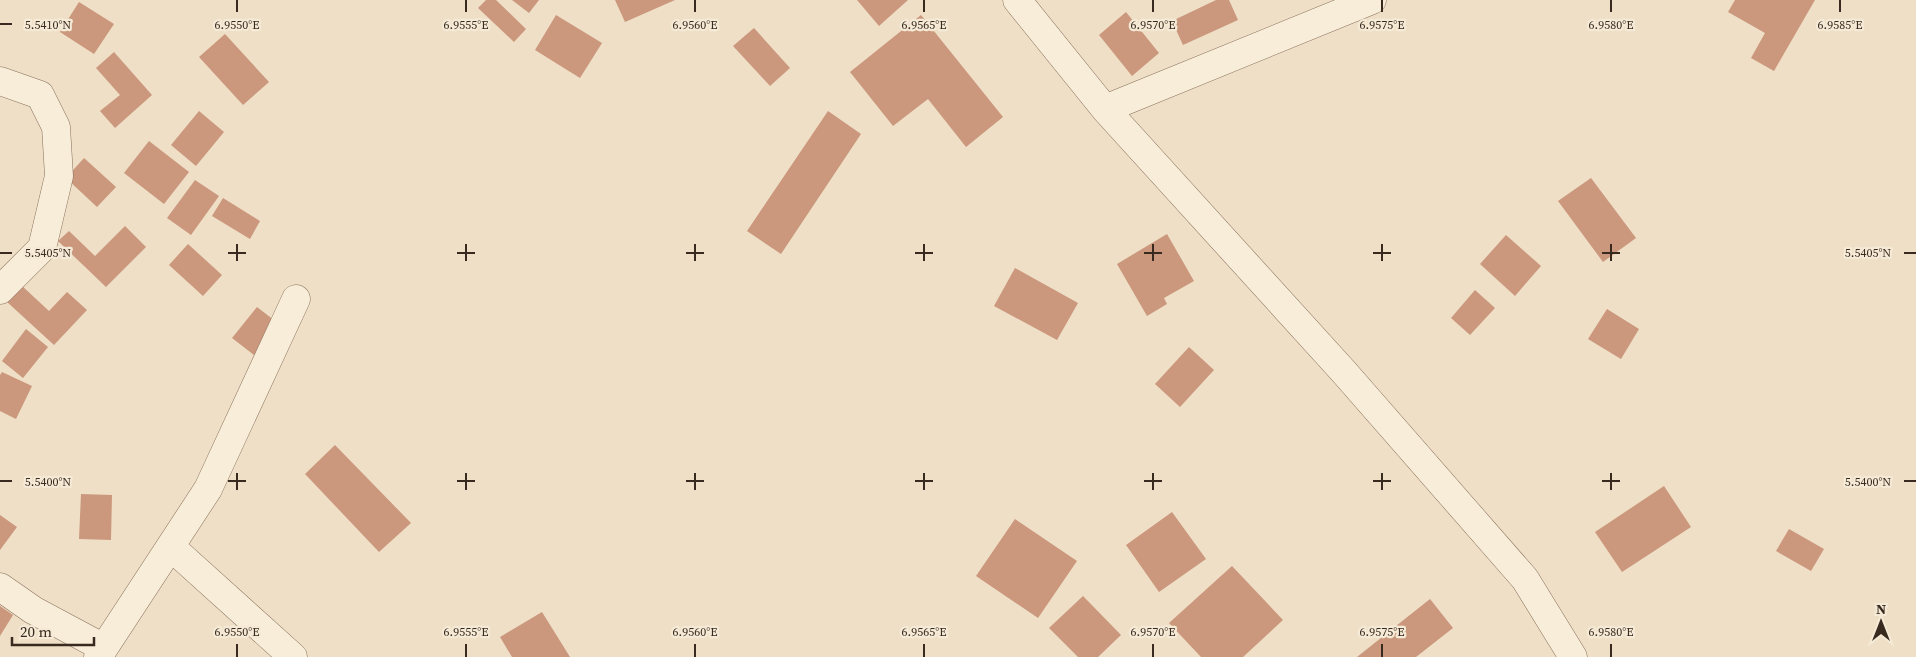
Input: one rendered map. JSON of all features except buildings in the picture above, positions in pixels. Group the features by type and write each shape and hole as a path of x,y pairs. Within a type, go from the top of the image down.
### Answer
{"street":[{"path":"1017,0 1105,109 1344,372 1525,579 1572,657"},
{"path":"1105,109 1372,0"},
{"path":"0,81 40,95 56,127 59,176 42,248 0,290"},
{"path":"0,587 101,652 208,490 296,299"},
{"path":"170,547 293,657"}]}
